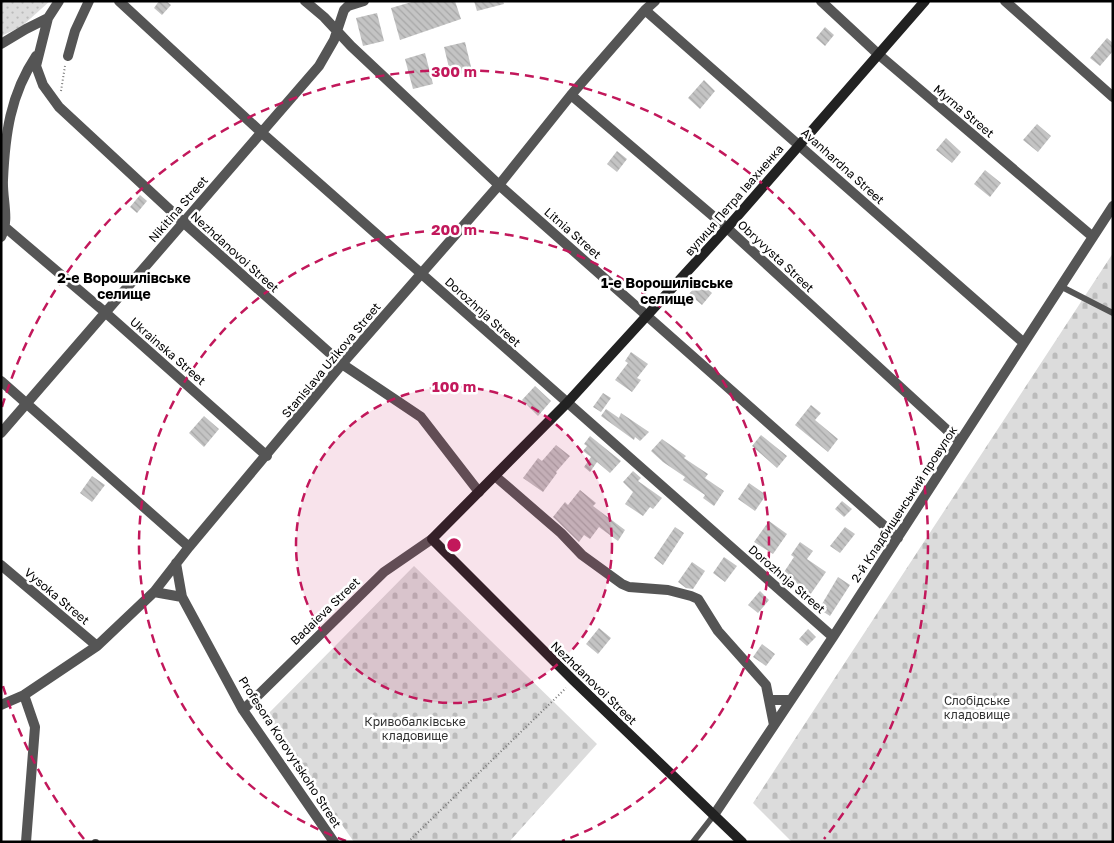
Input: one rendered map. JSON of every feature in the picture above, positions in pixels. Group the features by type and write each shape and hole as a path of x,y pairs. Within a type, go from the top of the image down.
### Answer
{"street":[{"name":"Nezhdanovoi Street","path":"59,1 48,18 36,66 43,85 59,108 342,364 422,417 479,492"},
{"path":"68,56 75,31 89,1"},
{"name":"Dorozhnja Street","path":"119,1 262,133 834,637"},
{"name":"Litnia Street","path":"305,1 499,185 898,538"},
{"name":"Nikitina Street","path":"1,433 319,66 330,49 344,10 348,6 364,1"},
{"name":"Stanislava Uzikova Street","path":"1,705 24,695 97,646 154,592 189,546 267,456 342,364 499,185 571,95 655,1"},
{"name":"Myrna Street","path":"821,1 878,54 1093,237"},
{"name":"вулиця Петра Івахненка","path":"432,539 567,403 647,316 727,228 925,1"},
{"path":"1005,1 1113,96"},
{"name":"Avanhardna Street","path":"645,10 800,144 1024,343"},
{"path":"1,44 48,18"},
{"path":"4,232 3,182 7,128 18,88 39,51"},
{"name":"Obryvysta Street","path":"571,95 727,228 959,441"},
{"name":"2-й Кладбищенський провулок","path":"714,815 834,637 959,441 1113,206"},
{"name":"Ukrainska Street","path":"4,232 106,313 267,456"},
{"path":"1,381 189,546"},
{"path":"495,476 582,555 622,584 629,587 668,590 698,599 718,631 766,685 774,725"},
{"name":"Nezhdanovoi Street","path":"432,539 573,680 742,842"},
{"name":"Badaieva Street","path":"243,710 384,572 432,539"},
{"name":"Profesora Korovytskoho Street","path":"176,563 182,597 243,710 334,842"},
{"name":"Vysoka Street","path":"1,565 97,646"},
{"path":"154,592 182,597"},
{"path":"24,695 35,727 26,842"},
{"path":"769,700 791,700"}],"lane":[{"path":"1060,286 1113,313"},
{"path":"692,842 714,815"}],"path":[{"path":"59,108 62,79 68,56"},
{"path":"408,842 573,680"}],"green space":[{"path":"1,1 50,1 21,27 1,36"},
{"name":"Слобідське кладовище","path":"1113,253 1113,842 792,842 753,803"},
{"name":"Кривобалківське кладовище","path":"414,566 597,744 509,842 354,842 266,716"}],"building":[{"path":"159,1 166,1 171,5 162,15 154,8"},
{"path":"415,1 455,1 461,19 400,40 391,8"},
{"path":"474,1 503,1 504,4 477,11"},
{"path":"377,13 384,41 363,46 356,18"},
{"path":"825,27 834,35 825,46 816,38"},
{"path":"1107,38 1113,43 1113,51 1100,66 1090,58"},
{"path":"465,42 472,71 451,76 444,47"},
{"path":"425,53 433,84 413,89 405,59"},
{"path":"704,80 715,91 700,109 688,98"},
{"path":"1037,124 1051,136 1038,152 1023,140"},
{"path":"946,138 961,152 952,163 936,150"},
{"path":"617,151 627,159 617,172 607,164"},
{"path":"985,170 1001,183 990,197 974,184"},
{"path":"140,195 147,201 137,213 130,207"},
{"path":"699,282 712,293 702,305 689,294"},
{"path":"631,352 648,364 637,378 641,380 632,392 615,380 628,363 625,361"},
{"path":"535,386 551,401 538,416 522,400"},
{"path":"603,393 611,398 601,412 593,407"},
{"path":"811,405 821,413 815,420 838,439 828,452 795,425"},
{"path":"606,409 619,418 621,413 649,432 640,441 635,437 634,440 601,416"},
{"path":"204,416 219,429 204,447 189,433"},
{"path":"761,435 787,456 777,468 752,446"},
{"path":"590,436 621,461 610,473 597,462 590,472 584,467 591,457 583,451 587,446 584,444"},
{"path":"662,439 686,456 684,458 708,474 705,478 724,491 714,506 703,498 705,495 683,480 685,477 651,451"},
{"path":"556,445 570,456 556,472 543,492 523,478 538,458 542,461"},
{"path":"633,471 641,478 638,481 662,498 653,509 650,507 643,516 625,504 633,492 623,482"},
{"path":"92,476 105,485 92,502 80,493"},
{"path":"749,483 766,495 755,511 738,499"},
{"path":"580,490 596,503 593,506 625,530 618,541 599,527 590,539 584,535 579,542 553,517 565,502 568,505"},
{"path":"842,501 852,509 844,517 835,509"},
{"path":"769,521 787,534 773,554 754,542"},
{"path":"675,527 684,533 663,565 654,558"},
{"path":"845,527 855,534 840,553 830,546"},
{"path":"800,542 813,551 807,559 826,572 810,595 798,587 800,585 782,575 794,557 791,555"},
{"path":"724,557 737,566 725,582 713,573"},
{"path":"692,562 705,571 693,589 686,588 678,582"},
{"path":"838,577 850,585 830,616 819,609"},
{"path":"760,591 769,600 758,613 748,605"},
{"path":"599,628 611,638 598,654 586,644"},
{"path":"808,629 816,637 807,646 799,639"},
{"path":"762,644 775,654 766,666 753,657"}],"district":[{"name":"2-е Ворошилівське селище","path":"124,286"},
{"name":"1-е Ворошилівське селище","path":"667,290"}]}
